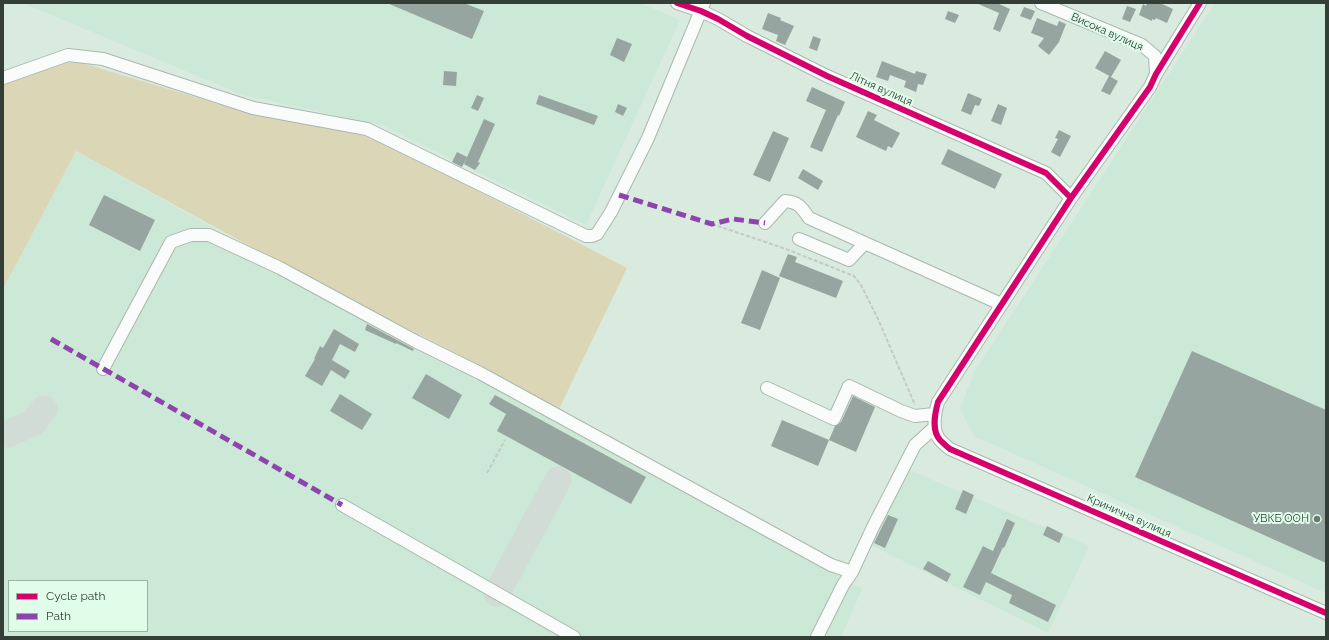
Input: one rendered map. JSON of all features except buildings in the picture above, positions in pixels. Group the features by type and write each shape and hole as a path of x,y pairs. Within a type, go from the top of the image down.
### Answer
{"street":[{"name":"Літня вулиця","path":"677,3 702,7 718,19 747,36 827,76 1046,173 1071,198"},
{"name":"Висока вулиця","path":"1041,3 1142,45 1155,56 1156,74"},
{"path":"817,637 843,585 852,572 915,445 935,427 934,414 938,402 1071,198 1150,87 1156,74 1200,3"},
{"path":"3,78 68,55 103,59 253,108 367,129 586,236 592,236 597,234 611,212 648,138 702,7"},
{"path":"764,223 785,201 795,202 809,218 1001,304"},
{"path":"103,369 171,242 191,235 209,236 280,268 417,342 480,373 831,565 852,572"},
{"path":"799,239 849,260 865,243"},
{"path":"767,388 834,419 849,386 901,411 915,416 934,414"},
{"name":"Кринична вулиця","path":"935,427 938,439 950,449 1326,613"},
{"path":"342,505 574,637"}],"path":[{"path":"712,224 786,249 854,276 861,285 878,319 911,399 921,415"},
{"path":"486,473 505,440"}],"shaded area":[{"path":"23,3 640,3 680,20 586,225 382,125 243,95"},
{"path":"1215,3 1326,3 1326,593 974,436 960,408 975,371"},
{"path":"59,63 82,63 248,113 368,134 627,268 558,411 457,354 288,267 76,151 3,289 3,85"},
{"path":"75,151 862,589 841,637 3,637 3,289"},
{"path":"906,469 1089,546 1048,633 867,543"}],"taxiway":[{"path":"3,433 7,434 33,423 44,409"},
{"path":"497,593 558,480"}],"marked path":[{"path":"619,195 712,224 733,219 765,223"},
{"path":"51,339 342,505"}],"cycle path":[{"path":"677,3 701,11 718,19 747,36 827,76 1046,173 1071,198"},
{"path":"1200,3 1156,74 1150,87 1071,198 938,402 935,416 935,431 940,440 950,449 1326,613"}],"place":[{"name":"УВКБ ООН","path":"1317,519"}]}
